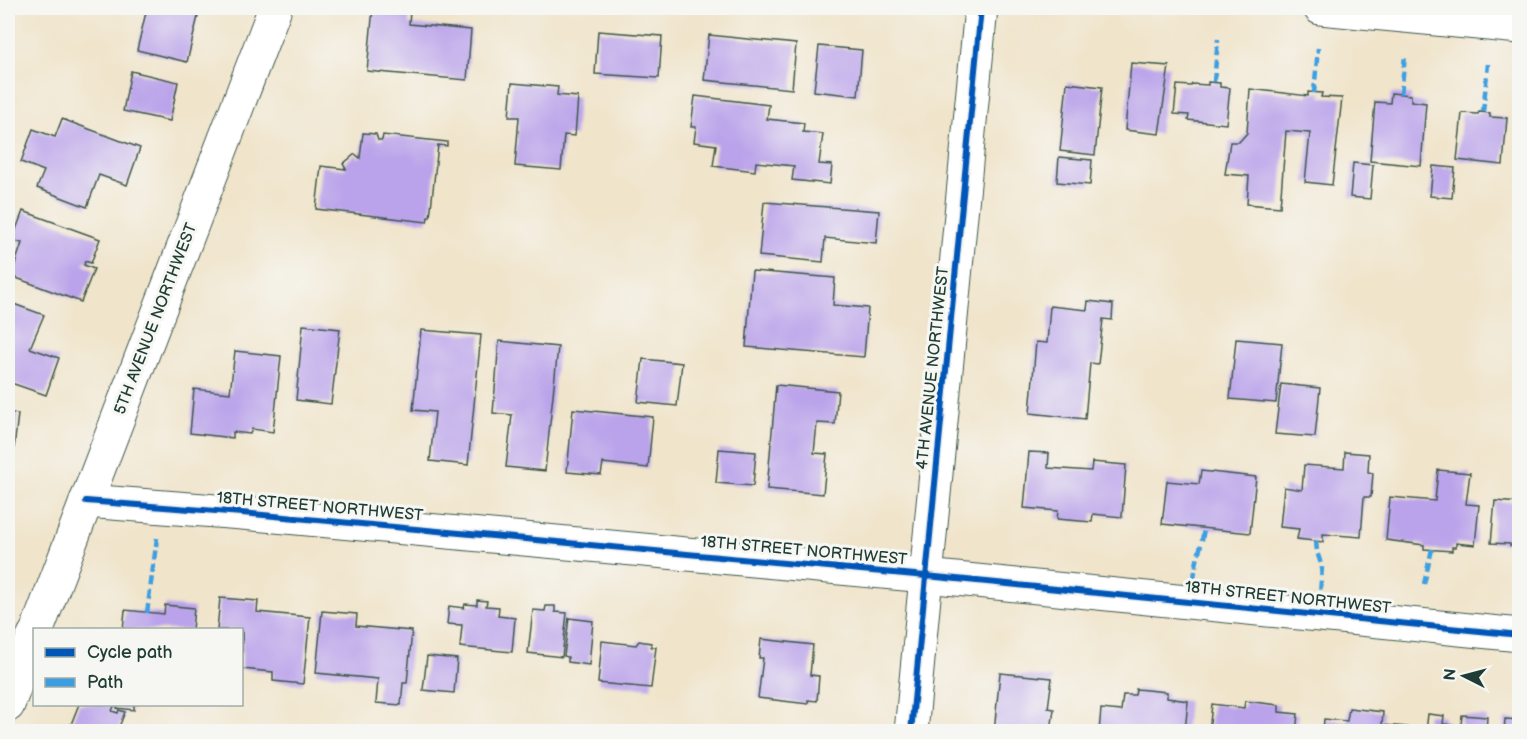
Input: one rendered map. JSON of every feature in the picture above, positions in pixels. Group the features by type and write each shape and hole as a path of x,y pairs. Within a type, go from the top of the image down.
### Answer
{"street":[{"name":"5TH AVENUE NORTHWEST","path":"38,628 275,8"},
{"name":"4TH AVENUE NORTHWEST","path":"911,732 981,8"},
{"path":"1320,8 1520,27"},
{"name":"18TH STREET NORTHWEST","path":"86,501 242,513 926,576 1520,635"},
{"path":"8,705 33,638"}],"building":[{"path":"147,8 200,8 187,62 137,50"},
{"path":"373,8 410,11 409,24 471,30 467,80 367,71"},
{"path":"598,31 662,36 659,78 595,74"},
{"path":"709,35 796,44 792,89 704,80"},
{"path":"819,46 862,50 858,96 814,91"},
{"path":"1131,63 1169,66 1159,134 1125,130"},
{"path":"131,71 178,82 170,121 123,111"},
{"path":"1208,82 1220,83 1220,87 1230,88 1226,124 1188,120 1189,115 1174,114 1177,85 1208,85"},
{"path":"512,83 558,87 557,95 578,97 575,136 564,135 561,170 515,166 519,117 509,117"},
{"path":"1067,83 1102,87 1095,155 1060,151"},
{"path":"1250,89 1308,96 1308,92 1322,93 1321,97 1342,98 1332,185 1305,182 1310,133 1286,131 1280,207 1247,204 1249,176 1225,174 1230,142 1239,142 1247,133"},
{"path":"1391,93 1411,95 1411,101 1426,103 1421,166 1370,161 1375,102 1390,103"},
{"path":"695,96 769,105 767,119 804,123 803,132 823,134 819,164 832,165 830,184 792,180 794,166 756,162 755,171 713,166 716,145 694,142 696,127 691,127"},
{"path":"1479,112 1490,113 1490,117 1507,118 1503,165 1457,160 1462,113 1478,114"},
{"path":"62,119 140,148 127,185 99,175 87,207 37,188 44,171 21,162 33,129 55,137"},
{"path":"363,133 376,134 378,140 382,140 383,135 447,142 447,146 438,145 430,217 427,222 316,209 321,166 346,169 343,164 355,154 360,158"},
{"path":"1059,157 1092,160 1090,185 1057,182"},
{"path":"1353,163 1373,165 1370,199 1350,197"},
{"path":"1433,166 1455,168 1452,198 1430,196"},
{"path":"764,202 879,211 876,243 825,238 823,262 759,256"},
{"path":"23,211 100,239 91,263 85,261 84,265 94,269 81,302 11,276 22,243 12,240"},
{"path":"752,271 835,278 833,305 868,308 864,357 746,347"},
{"path":"1088,301 1113,304 1112,320 1103,319 1098,364 1090,363 1085,419 1030,413 1036,342 1047,343 1050,306 1087,310"},
{"path":"8,302 44,315 30,348 59,358 46,395 8,382"},
{"path":"303,325 340,329 331,404 296,400"},
{"path":"421,330 481,335 468,465 430,461 435,412 413,410"},
{"path":"1236,339 1282,343 1276,403 1230,399"},
{"path":"499,341 558,347 545,471 506,467 512,415 493,413"},
{"path":"235,351 281,356 273,432 252,429 250,434 233,432 233,438 190,433 194,389 230,393"},
{"path":"643,359 682,363 677,406 638,402"},
{"path":"1281,384 1320,388 1315,437 1275,434"},
{"path":"776,385 838,391 835,424 817,423 814,453 827,454 823,494 767,489"},
{"path":"573,409 653,417 648,468 603,463 601,475 567,472"},
{"path":"8,412 18,414 13,457 8,456"},
{"path":"719,449 756,452 753,486 716,483"},
{"path":"1029,452 1049,453 1048,468 1091,471 1092,462 1126,465 1122,517 1093,514 1092,522 1057,519 1058,511 1024,508"},
{"path":"1345,452 1369,454 1368,472 1373,473 1371,497 1364,497 1361,537 1323,534 1323,542 1297,539 1299,529 1280,527 1284,487 1302,490 1304,465 1344,468"},
{"path":"1438,470 1470,473 1466,504 1479,505 1475,545 1456,543 1452,551 1424,549 1424,545 1386,540 1390,497 1435,501"},
{"path":"1201,471 1256,477 1250,533 1162,524 1167,481 1199,484"},
{"path":"1495,501 1520,503 1520,559 1515,559 1516,547 1510,544 1491,543"},
{"path":"220,598 258,601 257,612 310,617 303,684 273,681 273,672 243,669 243,628 217,628"},
{"path":"477,600 487,601 486,606 499,607 498,616 515,618 512,652 460,647 462,625 447,624 449,606 464,608 465,604 477,605"},
{"path":"165,605 194,608 192,628 123,628 125,610 164,614"},
{"path":"546,606 555,606 555,612 567,613 562,657 528,653 533,610 545,611"},
{"path":"322,611 357,614 356,626 412,631 407,683 403,683 401,705 376,703 378,679 316,673"},
{"path":"569,618 593,621 589,665 568,662 568,657 564,656"},
{"path":"761,639 813,645 810,675 819,676 817,701 808,700 808,704 758,698 763,658 759,658"},
{"path":"602,641 636,645 639,641 651,643 651,647 656,647 651,688 598,683"},
{"path":"427,656 457,659 454,693 423,690"},
{"path":"1000,673 1052,678 1048,708 1054,709 1051,731 994,732"},
{"path":"1136,689 1167,692 1167,698 1188,701 1185,732 1099,732 1101,709 1121,711 1123,695 1135,695"},
{"path":"1245,701 1279,705 1279,712 1298,714 1296,732 1209,732 1212,704 1244,708"},
{"path":"78,706 114,706 112,711 125,712 117,732 68,732"},
{"path":"118,706 134,706 134,710 117,708"},
{"path":"1349,708 1383,712 1382,725 1407,727 1407,732 1323,732 1324,719 1347,721"},
{"path":"1428,714 1444,716 1443,724 1461,726 1462,715 1487,717 1486,732 1426,732"},
{"path":"1505,719 1520,720 1520,732 1504,732"}],"marked path":[{"path":"1214,82 1218,39"},
{"path":"1314,93 1318,48"},
{"path":"1401,94 1405,56"},
{"path":"1483,112 1488,64"},
{"path":"1194,580 1204,528"},
{"path":"147,613 157,538"},
{"path":"1316,541 1322,567 1320,594"},
{"path":"1424,584 1432,549"}],"cycle path":[{"path":"911,732 981,8"},
{"path":"86,501 242,513 926,576 1520,635"}]}
